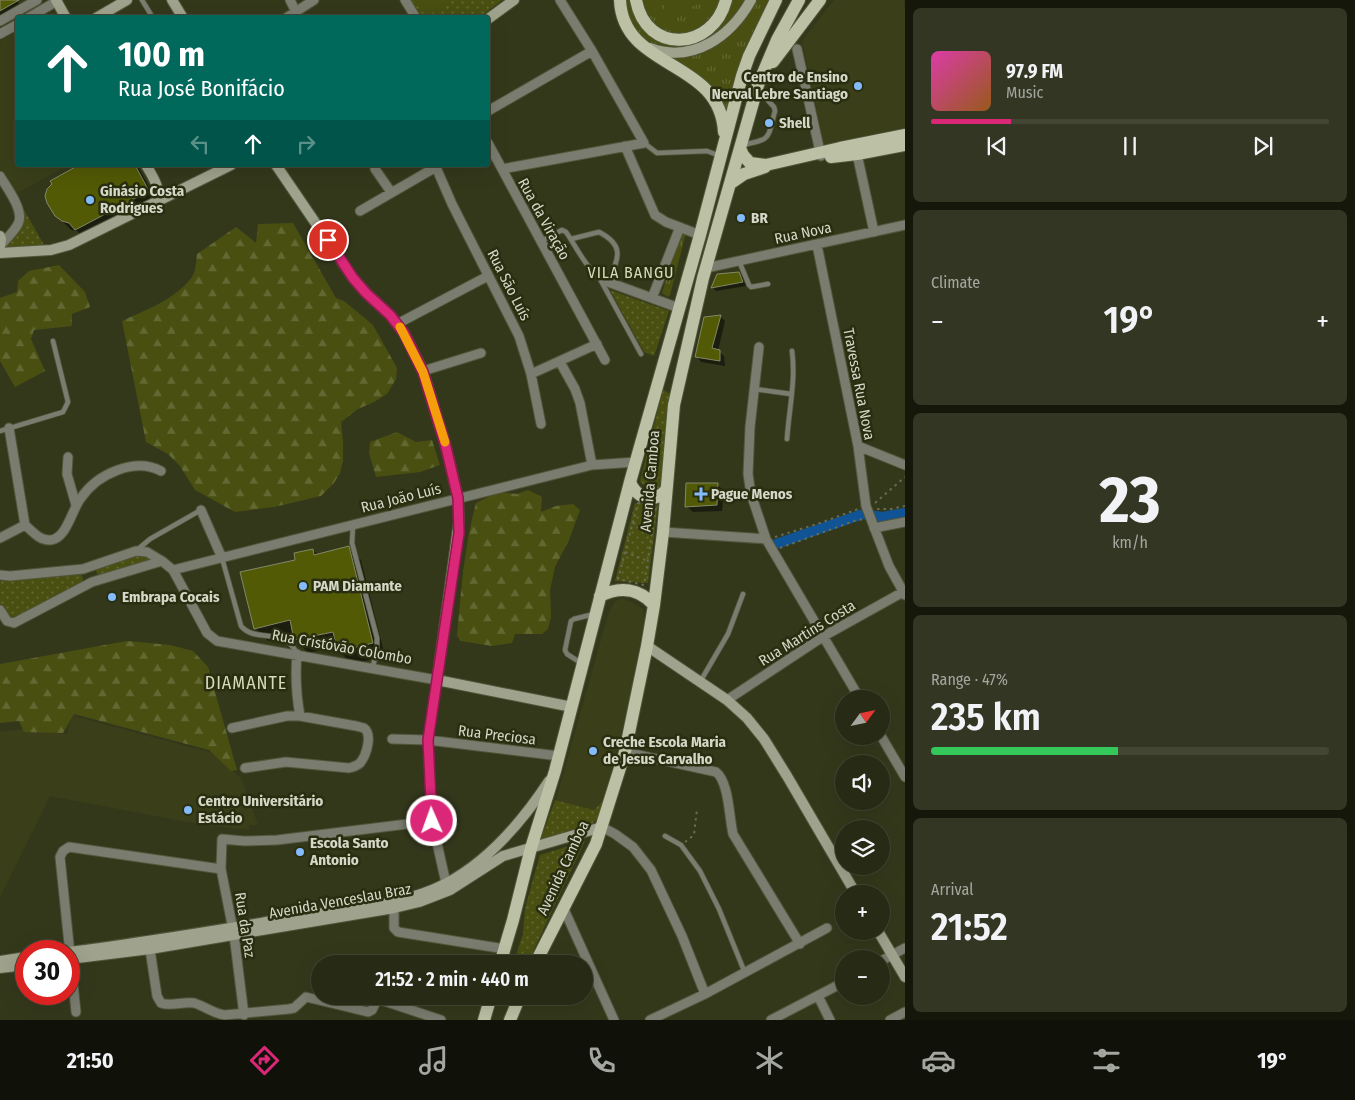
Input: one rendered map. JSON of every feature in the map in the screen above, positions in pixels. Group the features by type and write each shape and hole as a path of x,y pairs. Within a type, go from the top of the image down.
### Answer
{"main road":[{"path":"101,15 127,0"},
{"path":"172,0 181,15"},
{"path":"490,17 514,0"},
{"path":"620,0 624,20 630,33 655,56 699,82 710,92 722,118 724,141"},
{"path":"636,0 641,15 650,29 663,37 680,40 699,36 712,27 723,11 726,0"},
{"path":"637,40 651,48 666,52 686,52 700,48 727,32 738,20 751,0"},
{"name":"Avenida Camboa","path":"503,955 531,848 555,771 630,482 700,235 724,141 749,56 776,0"},
{"name":"Avenida Camboa","path":"540,955 596,844 625,752 654,605 658,530 665,491 674,405 706,268 757,86 776,40 799,0"},
{"path":"757,86 784,46 820,0"},
{"path":"56,1 64,15"},
{"path":"731,182 744,174 774,164 905,136"},
{"path":"821,155 857,154 905,145"},
{"path":"741,147 743,155 750,163 760,165 774,164"},
{"path":"147,167 159,191 157,202"},
{"path":"0,254 51,250 69,245 227,167"},
{"path":"277,167 353,278 398,324 423,372 446,447 458,498 459,533 437,680"},
{"path":"0,236 0,246"},
{"path":"630,482 637,495 644,498 655,498 665,491"},
{"path":"600,596 612,591 628,590 644,596 654,605"},
{"path":"647,646 727,700 747,718 764,739 851,885"},
{"name":"Rua Cristóvão Colombo","path":"437,680 572,707"},
{"name":"Avenida Venceslau Braz","path":"233,932 391,902 448,886 512,831 555,771"},
{"name":"Avenida Venceslau Braz","path":"80,954 394,908 419,902 503,856 602,826"},
{"path":"509,955 513,940 513,920"},
{"path":"883,940 905,977"},
{"path":"0,961 15,959"},
{"path":"0,968 15,966"},
{"path":"484,1020 488,1005"},
{"path":"510,1020 516,1005"}],"street":[{"path":"290,0 298,14 314,0"},
{"path":"405,0 414,15"},
{"path":"502,169 644,143 592,51 560,0"},
{"path":"0,21 32,1"},
{"path":"34,15 56,1"},
{"path":"0,34 15,26"},
{"path":"797,49 821,155"},
{"path":"490,110 592,51"},
{"path":"625,146 655,216 700,235"},
{"name":"Rua da Viração","path":"490,148 605,360"},
{"path":"857,154 874,232"},
{"path":"360,211 433,167"},
{"name":"Rua São Luís","path":"435,167 452,204 519,336 531,374 541,424"},
{"path":"375,169 391,192"},
{"path":"0,176 19,210 20,216 17,226 0,246"},
{"name":"Rua Nova","path":"706,268 905,225"},
{"path":"652,298 680,227"},
{"name":"Travessa Rua Nova","path":"817,245 858,446 868,511 889,566 904,594"},
{"path":"398,324 488,276"},
{"path":"604,281 679,308"},
{"path":"531,374 597,344"},
{"path":"759,347 750,427 748,474 751,494 766,540 855,690"},
{"path":"423,372 481,353"},
{"path":"560,362 575,389 580,403 592,465"},
{"path":"4,429 25,525 42,539 50,540 57,538 64,531 76,506 88,489 113,472 140,465 152,466 162,471"},
{"path":"858,446 905,465"},
{"path":"68,457 67,474 76,506"},
{"name":"Rua João Luís","path":"173,570 592,465 636,462"},
{"path":"201,510 222,558"},
{"path":"874,528 905,522"},
{"path":"0,538 25,525"},
{"path":"658,530 766,540"},
{"path":"0,575 10,576 89,568 136,551 147,552 173,570"},
{"path":"0,610 7,621 14,623 92,582 162,561"},
{"path":"89,568 92,582"},
{"name":"Rua Cristóvão Colombo","path":"173,570 212,638 223,642 437,680"},
{"name":"Rua Martins Costa","path":"727,700 824,636 904,594"},
{"path":"298,654 295,692 300,716"},
{"path":"437,680 428,740 432,821 448,886"},
{"path":"232,728 287,716 300,716 363,728 367,732 368,739 364,756 361,762 349,768 286,762 245,768"},
{"name":"Rua Preciosa","path":"392,739 428,740 559,756"},
{"path":"886,745 905,777"},
{"path":"625,752 716,772 721,776 725,784 733,834 800,944"},
{"name":"Rua da Paz","path":"244,1014 233,932 221,869 222,839 244,841 277,840 432,821"},
{"path":"602,826 633,847 651,870 682,936 705,994"},
{"path":"68,940 60,857 63,851 69,847 221,869"},
{"path":"563,907 614,1020"},
{"path":"394,908 394,928 400,933 505,949"},
{"path":"650,1020 705,994 827,928"},
{"path":"149,945 158,996 161,1003 165,1005 189,1002 219,1014 244,1014 294,1008 304,998 310,997 368,1012 372,1010 376,1002 382,1000 441,1020"},
{"path":"892,956 905,948"},
{"path":"771,1020 835,987"},
{"path":"818,996 830,1020"},
{"path":"75,1005 76,1012"},
{"path":"890,1020 905,1012"}],"lane":[{"path":"142,0 152,15"},
{"path":"741,147 764,140 767,137 775,112 757,86"},
{"path":"644,143 657,153 706,151 720,156"},
{"path":"541,241 562,230 566,232 604,281 641,354"},
{"path":"571,239 599,232 611,238 616,246 616,264 604,281"},
{"path":"739,261 751,287 768,284"},
{"path":"4,429 63,412 68,402 54,341"},
{"path":"787,438 794,376 792,351"},
{"path":"754,389 791,394"},
{"path":"136,551 150,539 201,510"},
{"path":"353,525 352,543 377,638 378,646 372,668"},
{"path":"222,558 241,626 244,630 287,640 292,643 298,654"},
{"path":"700,682 728,634 744,594"},
{"path":"583,664 567,654 565,650 571,621 595,614"},
{"path":"665,836 681,844 708,884 745,973"}],"path":[{"path":"772,550 854,521 868,511 905,477"},
{"path":"638,503 656,507 658,530 648,561 644,585 618,579 638,503"},
{"path":"766,540 820,523 868,511 905,506"},
{"path":"633,523 658,530"},
{"path":"625,552 648,561"},
{"path":"681,844 694,835 697,809"}],"shaded area":[{"name":"Centro de Ensino Nerval Lebre Santiago","path":"834,0 903,0 905,8 905,132 825,148 802,41"},
{"path":"15,32 15,167 65,167 15,194 0,168 0,41"},
{"name":"Creche Escola Maria de Jesus Carvalho","path":"622,598 643,610 644,620 629,702 604,800 594,810 556,800 608,615 615,602"},
{"name":"Centro Universitário Estácio","path":"73,716 212,753 241,778 258,825 249,825 249,830 198,824 50,796 0,897 0,732 23,729 67,734"}],"green space":[{"path":"411,0 502,0 483,15 420,15"},
{"path":"415,0 451,0 429,15 425,15"},
{"path":"624,0 631,0 636,19 644,29 693,41 730,0 745,0 723,28 693,45 676,48 660,46 645,39 630,23"},
{"path":"642,0 720,0 711,16 704,23 688,32 679,34 670,33 657,26 649,16"},
{"path":"663,0 708,0 668,16"},
{"path":"757,0 771,0 726,116 672,59 699,53 723,41 742,24"},
{"path":"24,210 44,245 6,247 7,243 24,222"},
{"path":"293,223 336,298 344,301 373,325 397,368 396,379 387,394 358,409 341,422 343,461 340,473 334,483 321,496 274,507 235,512 195,490 180,466 168,454 146,442 122,321 178,292 193,275 197,254 236,227 256,243 258,224"},
{"path":"681,232 686,233 668,297 662,293"},
{"path":"59,265 85,292 90,307 72,314 72,326 34,330 31,339 45,371 15,387 0,361 0,298 17,292 18,281 29,271"},
{"path":"610,290 669,311 654,356 644,352"},
{"path":"663,390 672,395 660,488 651,489 644,486 640,481"},
{"path":"397,432 416,442 432,440 440,465 420,472 376,477 369,453 370,442"},
{"path":"528,490 542,497 541,512 556,506 573,504 580,510 569,540 555,567 550,590 551,617 548,629 542,634 515,634 512,643 492,646 461,641 457,636 462,586 466,553 476,503 498,492 517,494"},
{"path":"635,503 658,505 648,583 615,581"},
{"path":"142,554 149,560 98,576 95,568"},
{"path":"81,574 82,582 15,619 9,618 0,604 0,581"},
{"path":"127,641 170,645 193,651 208,667 237,770 231,771 209,750 74,714 63,733 24,732 19,721 0,723 0,664"},
{"path":"555,800 594,810 604,800 597,819 592,824 571,833 541,839"},
{"path":"585,841 531,955 516,955 523,934 525,908 540,855"}],"building":[{"path":"0,0 19,0 0,11"},
{"name":"Ginásio Costa Rodrigues","path":"75,167 136,167 149,191 75,230 69,223 55,216 47,203 45,196 47,189 52,184 50,181"},
{"path":"739,272 743,282 711,288 717,274"},
{"path":"721,315 712,348 720,350 720,361 695,357 704,317"},
{"name":"Pague Menos","path":"686,483 718,483 717,505 685,507"},
{"name":"PAM Diamante","path":"349,546 373,643 338,652 333,632 294,640 290,620 254,629 240,572 295,560 294,553 313,549 314,555"}],"waterway":[{"path":"776,544 863,514 882,517 905,513"}],"slow traffic":[{"path":"400,327 423,372 445,442"}],"place":[{"name":"Centro de Ensino Nerval Lebre Santiago","path":"858,86"},
{"name":"Shell","path":"769,123"},
{"name":"Ginásio Costa Rodrigues","path":"90,200"},
{"name":"BR","path":"741,218"},
{"name":"Pague Menos","path":"701,494"},
{"name":"PAM Diamante","path":"303,586"},
{"name":"Embrapa Cocais","path":"112,597"},
{"name":"Creche Escola Maria de Jesus Carvalho","path":"593,751"},
{"name":"Centro Universitário Estácio","path":"188,810"},
{"name":"Escola Santo Antonio","path":"300,852"}],"district":[{"name":"VILA BANGU","path":"631,272"},
{"name":"DIAMANTE","path":"246,683"}],"route":[{"path":"328,240 353,278 390,315 404,333 423,372 446,447 458,498 459,533 428,740 432,821"}]}
